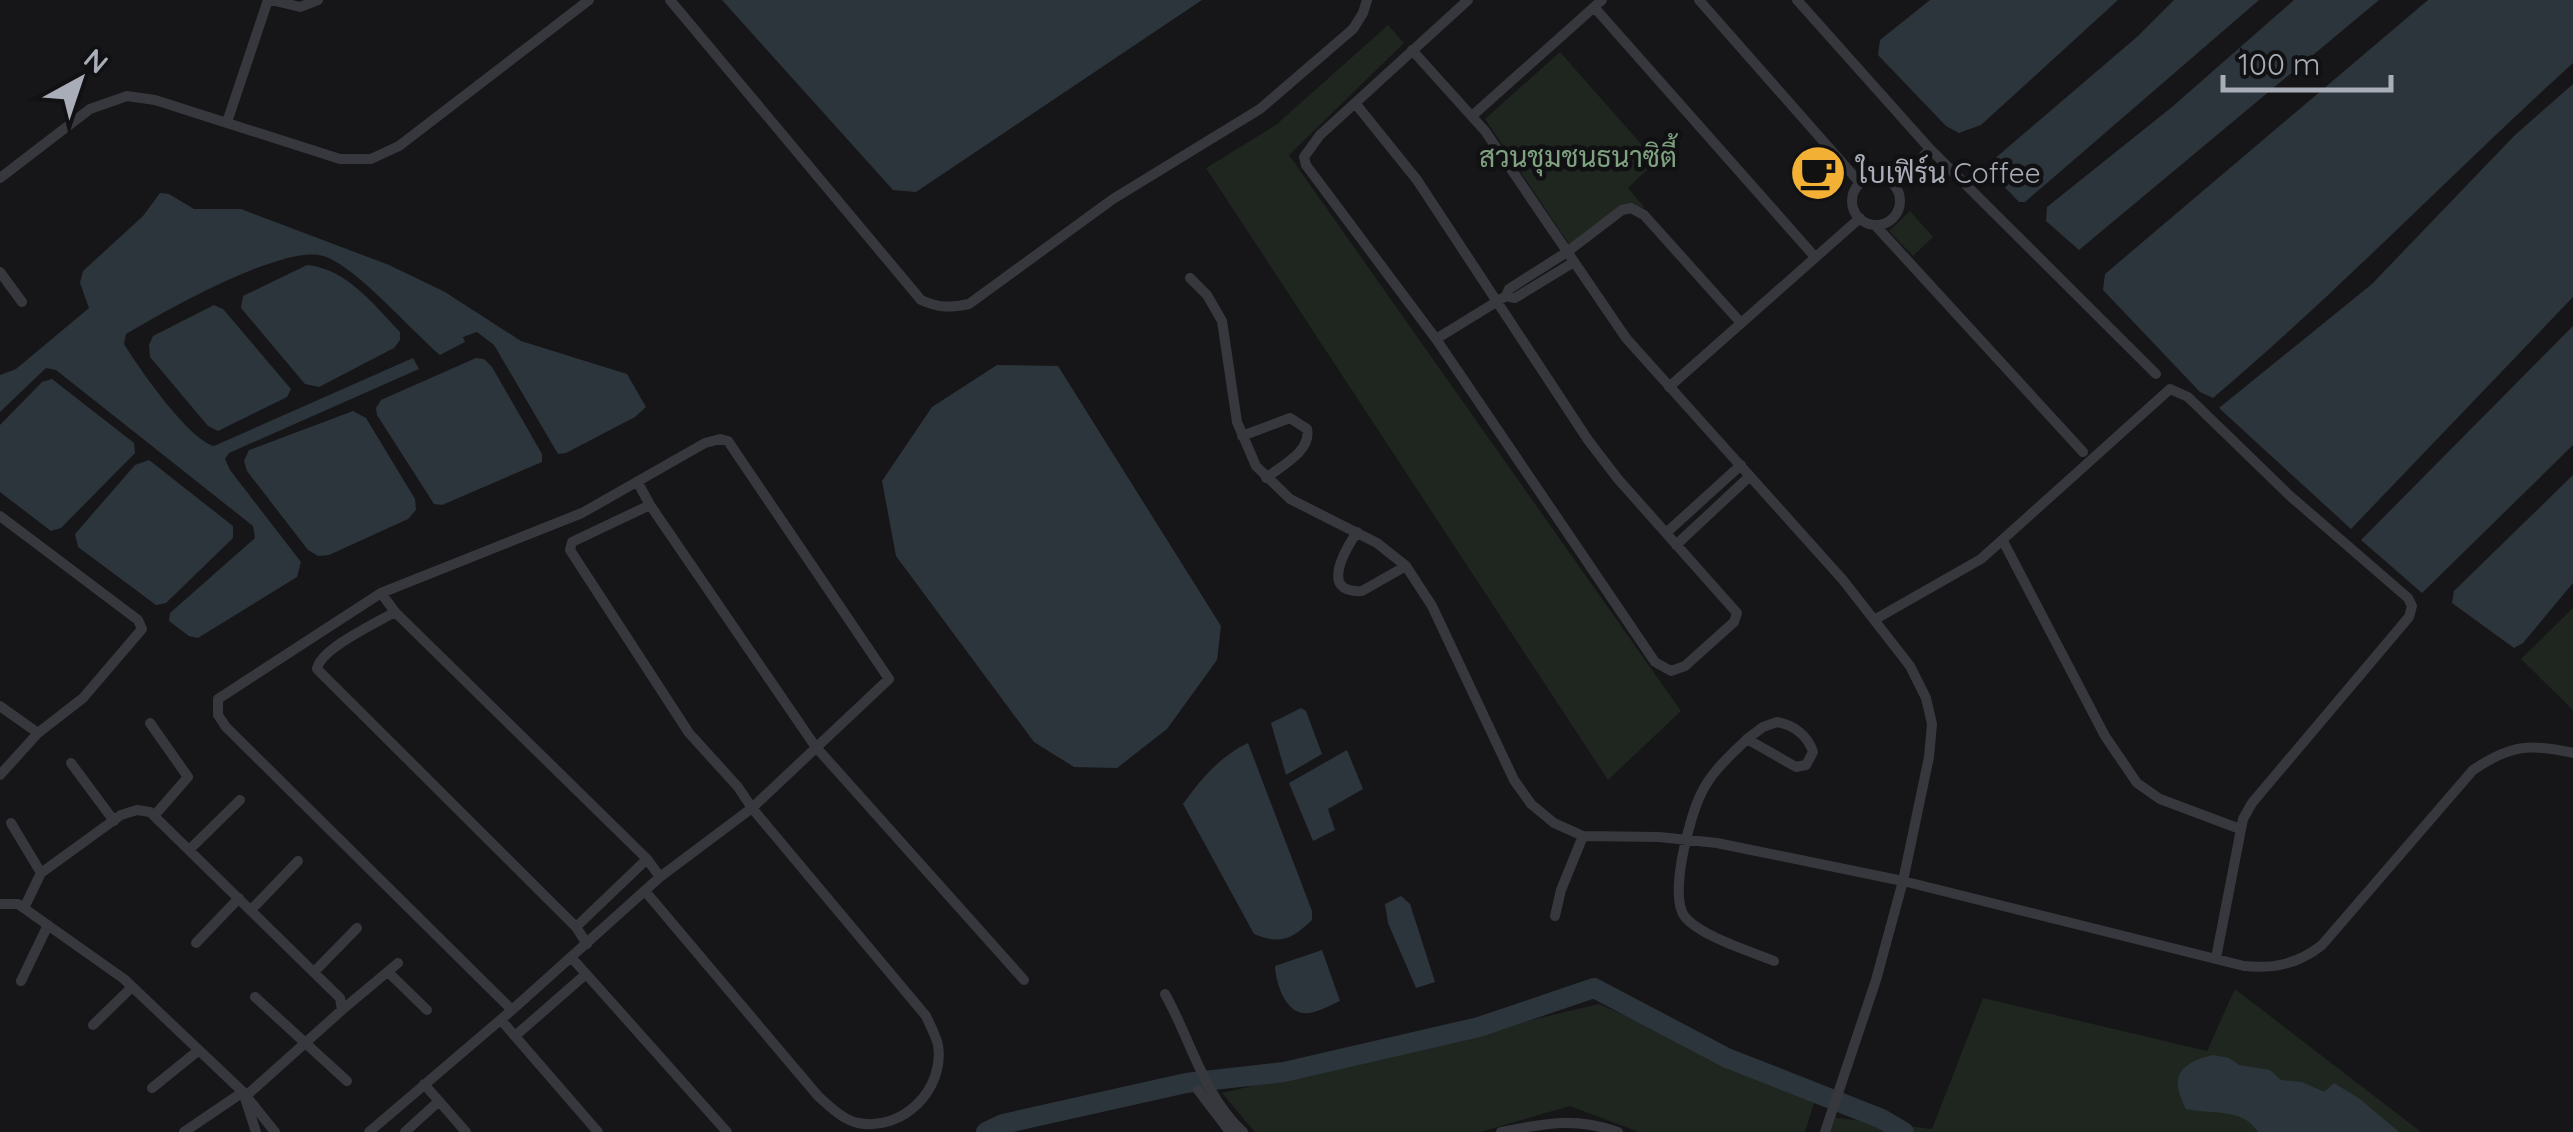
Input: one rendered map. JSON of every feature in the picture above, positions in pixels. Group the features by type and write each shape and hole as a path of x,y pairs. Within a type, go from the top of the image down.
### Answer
{"street":[{"path":"227,122 269,0 300,7 318,0"},
{"path":"0,178 90,110 127,96 154,100 340,160 372,159 399,146 589,0"},
{"path":"670,0 922,300 951,308 969,304 1113,199 1260,109 1353,29 1364,14 1367,0"},
{"path":"1355,103 1417,180 1501,299 1588,440 1733,608 1736,618 1686,666 1671,671 1655,662 1436,339 1306,165 1304,158 1309,147 1355,103 1412,50 1468,0"},
{"path":"1699,0 1860,183"},
{"path":"1797,0 1930,150 2156,374"},
{"path":"1472,116 1598,3 1815,257"},
{"path":"1412,50 1472,116 1626,338 1874,620 1920,684 1931,716 1929,758 1903,881 1825,1132"},
{"path":"1895,186 1930,150"},
{"path":"1895,186 1874,177 1860,183 1852,197 1860,218 1876,225 2083,452"},
{"path":"1876,225 1898,212 1900,203 1895,186"},
{"path":"1436,339 1501,299 1509,289 1570,257 1622,210 1638,210 1741,323"},
{"path":"1669,386 1860,218"},
{"path":"0,272 22,302"},
{"path":"1190,278 1207,295 1222,322 1242,436 1250,456 1266,478 1290,499 1357,532 1406,566 1432,606 1514,780 1543,815 1583,836 1687,840 1903,881 2267,968 2308,956 2322,945 2473,770 2518,747 2546,746 2573,752"},
{"path":"1874,620 1965,570 2003,541 2163,392 2178,390 2289,495 2408,598 2412,606 2408,616 2252,803 2240,830 2216,958"},
{"path":"1242,436 1290,418 1306,429 1304,447 1266,478"},
{"path":"369,1132 501,1020 660,877 752,808 890,678 728,441 713,440 582,513 382,593 224,693 216,706 226,728 512,1010"},
{"path":"1666,533 1741,466"},
{"path":"1676,545 1750,476"},
{"path":"638,483 815,746 1024,980"},
{"path":"645,891 818,1096 835,1110 858,1123 888,1121 912,1111 928,1092 938,1068 938,1044 926,1016 689,733 570,550 572,542 650,506"},
{"path":"0,516 138,620 142,627 83,698 38,733 0,775"},
{"path":"1357,532 1339,565 1342,585 1354,593 1362,592 1406,566"},
{"path":"2003,541 2105,736 2136,783 2160,799 2240,830"},
{"path":"382,593 396,612 647,859 660,877"},
{"path":"396,612 334,648 320,659 317,669 576,927 587,944"},
{"path":"0,706 38,733"},
{"path":"150,723 188,777 154,816"},
{"path":"1747,739 1796,768 1806,765 1813,752 1804,735 1782,723 1763,727 1747,739 1703,788 1687,840 1677,899 1682,915 1709,933 1774,961"},
{"path":"71,763 114,821"},
{"path":"190,849 240,800"},
{"path":"24,908 42,874 114,821 137,810 154,816 190,849 340,998 342,1010"},
{"path":"11,823 42,874"},
{"path":"1554,916 1583,836"},
{"path":"576,927 647,859"},
{"path":"251,910 298,860"},
{"path":"196,943 239,898"},
{"path":"0,904 18,904 132,986 244,1094 275,1132"},
{"path":"22,982 48,926"},
{"path":"314,972 357,928"},
{"path":"571,958 727,1132"},
{"path":"184,1132 244,1094 398,963"},
{"path":"388,972 427,1010"},
{"path":"515,1036 586,974"},
{"path":"93,1025 132,986"},
{"path":"1165,994 1200,1067 1204,1091 1230,1132"},
{"path":"255,997 347,1081"},
{"path":"501,1020 598,1132"},
{"path":"152,1088 199,1050"},
{"path":"424,1084 466,1132"},
{"path":"1204,1091 1243,1132"},
{"path":"244,1094 256,1132"},
{"path":"405,1132 439,1101"},
{"path":"1501,1132 1566,1121 1590,1122 1618,1132"}],"green space":[{"path":"1388,25 1404,43 1289,155 1681,711 1608,780 1206,168 1276,125"},
{"name":"สวนชุมชนธนาซิตี้","path":"1560,52 1656,161 1628,188 1645,208 1627,204 1574,247 1485,119"},
{"path":"1910,211 1933,237 1913,256 1889,231"},
{"path":"2573,608 2573,710 2521,659"},
{"path":"2235,989 2421,1132 1825,1132 1830,1117 1932,1129 1983,998 2207,1051"},
{"path":"1599,1004 1815,1100 1805,1132 1639,1132 1570,1106 1480,1132 1255,1132 1222,1093"}],"shaded area":[{"path":"722,0 1202,0 916,192 893,190"},
{"path":"1930,0 2118,0 1981,125 1959,133 1946,126 1878,55 1880,40"},
{"path":"2174,0 2259,0 2025,202 2019,202 1990,172 1993,160 2138,36"},
{"path":"2294,0 2379,0 2079,250 2046,221 2047,207 2172,107"},
{"path":"2428,0 2573,0 2573,63 2259,358 2213,398 2200,392 2103,290 2105,274"},
{"path":"2573,84 2573,297 2351,529 2219,408 2372,284 2515,135"},
{"path":"160,193 194,209 241,209 389,265 445,292 521,341 627,374 646,407 635,417 558,454 494,345 477,332 463,337 465,342 440,355 352,273 324,256 281,260 194,296 126,334 124,344 178,417 203,441 214,446 413,358 419,369 229,453 225,459 230,470 301,562 297,577 198,638 189,636 169,621 170,613 255,538 253,526 56,370 46,368 0,412 0,375 16,369 89,308 80,283 83,271 143,216"},
{"path":"307,265 347,281 400,332 394,348 319,387 305,384 241,308 243,296"},
{"path":"214,305 223,309 291,389 287,397 218,431 208,426 150,357 149,345 153,336"},
{"path":"2573,326 2573,445 2422,593 2361,540"},
{"path":"476,358 484,359 492,367 542,454 542,462 442,505 434,504 376,408 381,400"},
{"path":"997,365 1058,366 1221,626 1217,660 1167,729 1117,768 1074,767 1034,742 896,556 882,481 932,407"},
{"path":"52,379 134,443 135,453 61,528 51,531 0,492 0,425 42,382"},
{"path":"353,411 366,418 415,499 416,510 408,519 329,555 318,556 308,550 247,471 244,461 249,450"},
{"path":"149,460 233,526 233,538 166,603 156,605 78,547 75,534 135,465"},
{"path":"2573,475 2573,583 2523,643 2514,648 2452,603 2454,591"},
{"path":"1301,708 1306,711 1322,754 1286,775 1271,723"},
{"path":"1248,743 1312,911 1312,920 1286,938 1254,934 1183,804 1211,769"},
{"path":"1347,750 1363,789 1328,809 1335,830 1313,841 1289,783"},
{"path":"1401,896 1410,904 1435,982 1416,988 1388,923 1385,904"},
{"path":"1322,950 1340,1001 1302,1013 1284,998 1275,966"},
{"path":"2213,1055 2239,1065 2270,1070 2281,1080 2302,1082 2324,1092 2334,1083 2399,1132 2258,1132 2235,1115 2186,1109 2178,1088 2180,1073 2192,1062"}],"waterway":[{"path":"986,1132 1003,1124 1186,1083 1284,1072 1479,1027 1594,988 1727,1058 1882,1119 1904,1132"}],"place":[{"name":"ใบเฟิร์น Coffee","path":"1818,173"}]}
